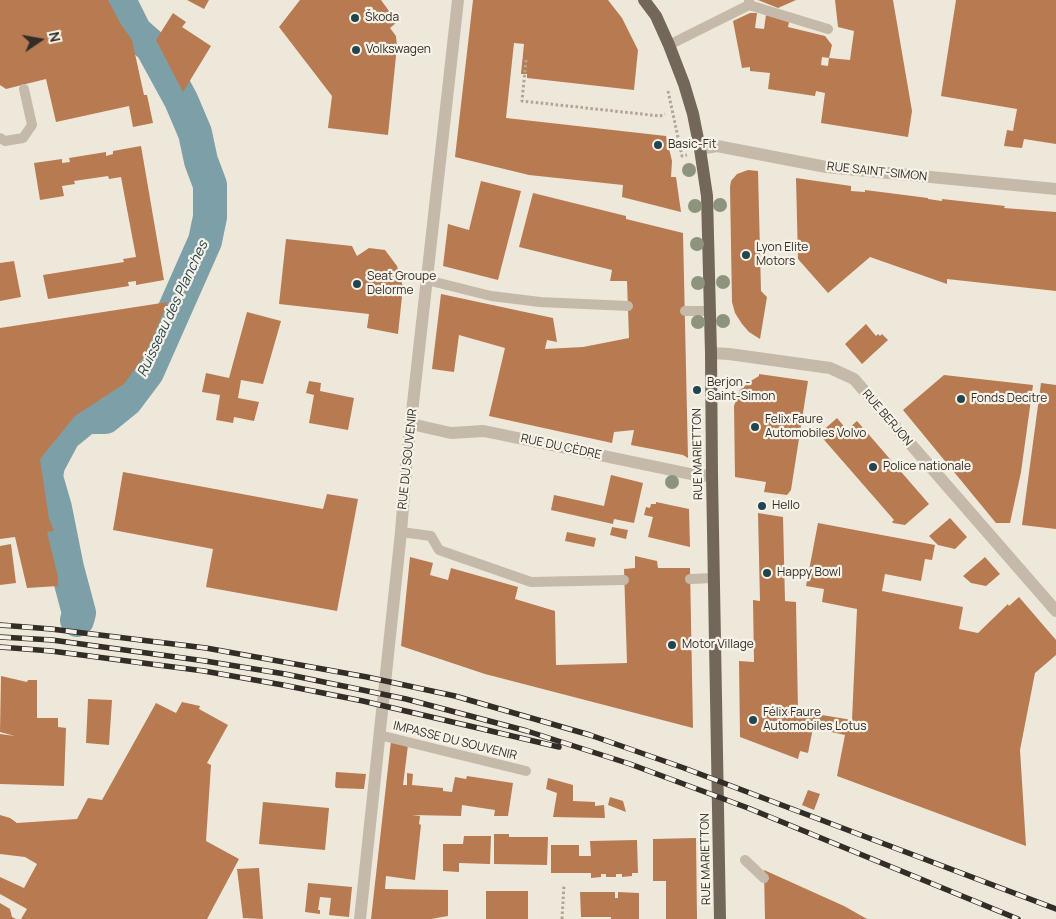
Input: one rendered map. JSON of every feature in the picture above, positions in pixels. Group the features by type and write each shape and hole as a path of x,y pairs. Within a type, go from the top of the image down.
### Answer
{"main road":[{"name":"RUE MARIETTON","path":"644,0 656,16 669,45 693,114 707,196 720,919"}],"street":[{"name":"RUE DU SOUVENIR","path":"360,919 411,424 458,0"},
{"name":"RUE SAINT-SIMON","path":"700,149 717,146 826,167 1056,189"},
{"name":"RUE BERJON","path":"711,353 830,368 854,379 1056,611"},
{"name":"RUE DU CÈDRE","path":"411,424 451,433 484,431 694,474 712,475"}],"lane":[{"path":"669,45 749,2 828,29"},
{"path":"0,138 5,141 23,138 32,125 24,89"},
{"path":"427,280 491,296 540,302 628,306"},
{"path":"685,311 710,311"},
{"path":"401,532 431,536 439,550 531,582 624,580"},
{"path":"690,579 714,578"},
{"name":"IMPASSE DU SOUVENIR","path":"379,735 526,771"},
{"path":"745,860 764,878"}],"path":[{"path":"526,60 522,101 660,116 665,114"},
{"path":"562,919 564,885"}],"building":[{"path":"0,0 108,0 120,23 132,40 144,95 147,95 153,123 133,127 129,106 56,122 46,79 6,89 0,85"},
{"path":"187,0 209,0 204,9"},
{"path":"300,0 381,0 397,22 390,28 396,36 397,46 388,135 328,128 332,96 279,27"},
{"path":"473,0 608,0 622,18 638,50 634,90 527,78 527,74 521,74 524,44 514,43 506,118 666,136 672,161 671,177 676,177 681,212 622,197 623,185 529,175 455,157"},
{"path":"758,0 796,0 778,8"},
{"path":"835,0 893,0 912,111 908,137 821,123 825,93 816,91 815,96 768,89 770,73 750,71 750,67 742,68 733,21 750,13 757,13 755,28 764,29 766,15 789,22 788,27 825,36 832,45 829,58 850,60 854,31 838,27","holes":["822,57 829,58 828,66 821,65"]},
{"path":"956,0 1056,0 1056,144 1024,139 1022,148 1004,146 1007,130 1013,131 1017,109 941,96"},
{"path":"173,13 186,22 182,27 211,46 183,92 156,40"},
{"path":"141,146 164,280 136,285 136,281 128,282 129,286 48,299 43,275 124,262 123,259 136,257 121,177 109,179 108,176 74,181 75,184 62,186 64,196 40,200 34,163 62,159 62,163 70,162 69,158 106,152 106,156 113,154 113,151"},
{"path":"748,170 758,171 761,291 767,297 760,339 749,332 742,324 735,313 732,302 730,187 731,181 737,174"},
{"path":"796,178 851,186 851,191 865,192 865,190 942,201 942,199 1005,206 1004,208 1056,212 1056,291 947,279 947,284 870,257 828,293 798,259"},
{"path":"481,181 521,191 498,280 443,266 448,224 469,230"},
{"path":"533,193 626,216 626,219 683,233 688,458 683,455 631,445 634,430 614,432 612,443 489,416 505,348 459,335 454,372 432,369 441,294 553,318 557,342 547,340 545,349 583,347 629,338 627,281 610,281 612,270 519,247"},
{"path":"286,239 352,246 357,256 369,248 385,250 397,266 403,287 398,334 367,328 369,314 279,304"},
{"path":"14,261 21,297 0,301 0,263"},
{"path":"168,302 145,355 124,384 75,416 40,459 49,519 54,531 47,532 58,577 58,586 27,588 15,537 0,539 0,328"},
{"path":"247,312 281,321 263,384 241,380 238,398 259,402 254,421 234,417 233,423 216,420 220,395 202,392 206,373 229,378"},
{"path":"866,324 876,336 882,334 888,340 862,364 845,344"},
{"path":"759,374 808,381 791,490 787,495 764,492 766,482 735,477 734,406 740,390 759,376"},
{"path":"944,375 1033,385 1021,472 1010,523 996,523 903,410"},
{"path":"309,381 321,383 320,391 354,398 348,430 309,423 314,395 306,393"},
{"path":"1041,383 1056,385 1056,529 1022,525"},
{"name":"Police nationale","path":"837,418 847,430 857,421 929,504 905,525 892,522 894,520 819,434"},
{"path":"123,472 323,509 327,494 358,499 337,611 206,587 213,549 113,530"},
{"path":"611,475 643,483 634,523 614,519 613,524 551,510 554,495 604,506"},
{"path":"656,502 689,509 690,547 648,537 653,517 644,515 646,507 650,508 651,504 656,504"},
{"path":"758,513 783,517 785,601 796,602 798,711 852,720 857,609 822,602 824,589 806,586 818,523 935,545 932,560 925,559 921,581 885,574 882,591 963,607 959,629 978,633 1008,604 1009,606 1019,597 1056,640 1056,655 1035,673 1020,750 1026,846 837,776 845,735 813,728 808,753 800,751 798,759 740,737 739,661 754,662 753,600 760,601"},
{"path":"950,518 967,537 955,549 938,545 929,536"},
{"path":"612,527 628,530 626,539 610,535"},
{"path":"567,532 596,538 594,547 565,541"},
{"path":"11,544 16,583 0,585 0,546"},
{"path":"635,556 657,561 658,568 690,568 693,728 485,674 401,646 410,557 433,563 430,575 448,580 451,568 518,587 515,599 555,611 556,665 627,663 624,569 635,568"},
{"path":"985,557 1000,574 986,586 971,583 963,576"},
{"path":"1,676 27,682 28,680 37,680 37,718 58,718 58,727 66,728 64,786 0,784 0,734 15,736 0,732"},
{"path":"88,699 112,700 109,745 86,743"},
{"path":"182,702 200,706 199,709 228,725 207,763 211,765 206,841 239,859 207,919 21,919 27,909 0,894 0,877 24,888 37,864 25,857 0,854 0,815 10,818 17,823 77,819 88,798 102,800 156,703 176,713"},
{"path":"391,741 408,745 403,785 407,785 407,773 413,774 412,785 443,788 443,791 452,792 455,777 466,779 467,776 513,783 508,816 494,816 495,810 462,805 461,816 412,815 420,816 419,824 421,825 415,880 386,876 385,889 448,890 448,916 431,919 371,919"},
{"path":"336,772 366,774 364,789 336,788"},
{"path":"548,778 573,785 573,801 595,802 595,806 604,805 605,818 553,817 557,793 546,789"},
{"path":"808,790 820,794 814,810 802,805"},
{"path":"610,797 623,801 626,812 608,805"},
{"path":"263,802 329,808 325,850 259,844"},
{"path":"494,834 509,834 509,837 548,837 547,865 494,864"},
{"path":"464,836 491,836 490,864 459,863 459,872 443,871 443,844 463,844"},
{"path":"696,838 697,919 666,919 666,881 653,881 653,839"},
{"path":"637,840 638,873 632,873 632,876 622,877 622,874 616,874 616,877 606,877 606,874 601,874 601,877 591,878 591,873 551,873 551,845 579,845 579,856 591,856 590,841"},
{"path":"259,868 263,919 243,918 237,869"},
{"path":"764,870 844,906 867,919 765,919"},
{"path":"308,883 352,887 349,917 329,915 331,898 320,897 318,910 320,910 320,914 305,912"},
{"path":"486,891 528,891 528,919 486,919"},
{"path":"580,892 615,892 615,898 618,898 618,892 639,893 639,919 581,917"},
{"path":"0,903 10,909 12,917 16,919 0,919"}],"waterway":[{"name":"Ruisseau des Planches","path":"77,620 79,613 46,477 48,465 64,435 86,417 105,417 126,400 147,372 205,241 210,217 210,185 201,161 195,133 181,100 152,47 135,32 119,0"}],"railway":[{"path":"0,625 51,629 206,648 367,677 455,696 590,735 684,768 1056,909"},
{"path":"0,637 52,640 285,674 406,699 527,731 630,764 748,808 1018,919"},
{"path":"0,647 51,651 204,671 283,685 363,701 559,747"}],"place":[{"name":"Škoda","path":"355,18"},
{"name":"Volkswagen","path":"356,50"},
{"name":"Basic-Fit","path":"658,145"},
{"name":"Lyon Elite Motors","path":"746,255"},
{"name":"Seat Groupe Delorme","path":"357,284"},
{"name":"Berjon - Saint-Simon","path":"697,390"},
{"name":"Fonds Decitre","path":"961,399"},
{"name":"Felix Faure Automobiles Volvo","path":"755,427"},
{"name":"Police nationale","path":"873,467"},
{"name":"Hello","path":"762,506"},
{"name":"Happy Bowl","path":"767,573"},
{"name":"Motor Village","path":"672,645"},
{"name":"Félix Faure Automobiles Lotus","path":"753,720"}]}
